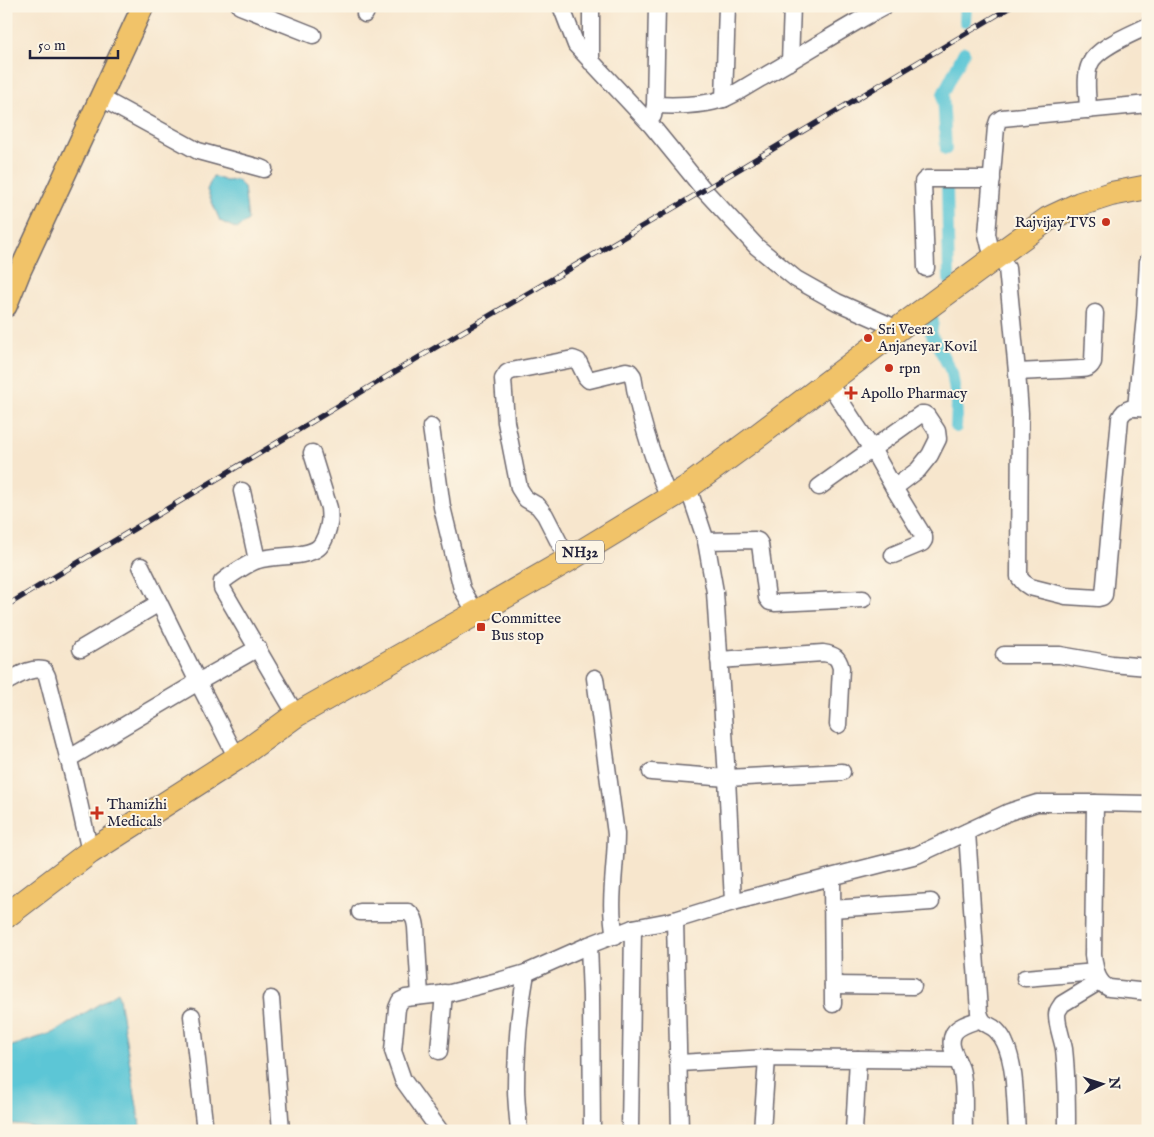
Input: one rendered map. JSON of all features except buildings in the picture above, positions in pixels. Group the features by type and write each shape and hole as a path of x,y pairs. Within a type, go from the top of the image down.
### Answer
{"highway":[{"name":"NH32","path":"6,916 90,852 237,758 296,715 568,560 679,493 898,329 1048,220 1080,204 1111,194 1148,188"}],"main road":[{"path":"6,306 13,268 100,98 143,6"}],"street":[{"path":"240,6 313,35"},
{"path":"561,6 576,44 651,125 704,190 757,247 796,279 837,302 898,329"},
{"path":"591,6 591,62"},
{"path":"651,125 655,105 657,6"},
{"path":"724,98 727,6"},
{"path":"790,62 792,6"},
{"path":"655,105 673,106 704,103 724,98 790,62 862,12 885,6"},
{"path":"1088,110 1087,74 1093,57 1104,48 1148,26"},
{"path":"100,98 198,151 264,170"},
{"path":"1148,104 1002,118 998,121 996,128 987,234 990,246 1007,268 1020,413 1019,577 1024,584 1030,587 1066,596 1098,598 1104,595 1120,418 1127,409 1142,408 1148,261"},
{"path":"926,268 924,180 992,179"},
{"path":"1148,188 1148,202"},
{"path":"1017,372 1086,369 1090,367 1093,362 1095,313"},
{"path":"568,560 546,515 538,506 526,499 519,488 506,422 503,380 507,373 516,370 573,359 578,361 588,380 626,371 630,372 633,376 637,402 654,460 679,493 706,541 715,592 733,902"},
{"path":"828,382 872,449 924,539 922,543 893,555"},
{"path":"818,488 921,414 924,414 937,431 938,439 930,455 918,470 894,488"},
{"path":"431,427 443,514 462,589 476,613"},
{"path":"296,715 222,588 222,582 257,560 308,552 323,543 330,524 329,508 312,453"},
{"path":"242,491 257,560"},
{"path":"706,541 758,541 760,544 767,598 770,602 863,599"},
{"path":"141,566 237,758"},
{"path":"81,649 159,603"},
{"path":"68,759 258,648"},
{"path":"719,660 832,654 838,659 841,668 838,725"},
{"path":"1004,655 1060,655 1112,664 1148,667"},
{"path":"6,682 29,670 44,670 47,676 90,852"},
{"path":"596,678 616,834 612,914 615,936"},
{"path":"651,772 727,778 842,772"},
{"path":"440,1131 403,1080 393,1051 397,1008 400,1002 406,998 444,994 502,980 526,973 590,944 634,928 675,920 733,902 917,855 1009,812 1037,803 1148,804"},
{"path":"1096,803 1093,955 1098,976 1104,986 1109,988 1148,992"},
{"path":"967,832 979,1012 981,1020 1001,1035 1009,1055 1013,1077 1017,1131"},
{"path":"832,877 833,1004"},
{"path":"832,909 931,902"},
{"path":"360,912 408,912 412,914 416,927 420,996"},
{"path":"675,920 680,1131"},
{"path":"630,1130 634,928"},
{"path":"590,944 592,1131"},
{"path":"519,1131 516,1089 518,1030 526,973"},
{"path":"1025,978 1098,976"},
{"path":"1067,1127 1067,1074 1057,1014 1058,1009 1098,976"},
{"path":"833,985 913,986"},
{"path":"439,1052 444,994"},
{"path":"271,999 281,1131"},
{"path":"192,1016 205,1131"},
{"path":"964,1131 963,1081 961,1069 952,1048 952,1040 954,1033 959,1028 981,1020"},
{"path":"679,1063 767,1058 957,1060"},
{"path":"762,1131 767,1058"},
{"path":"854,1131 858,1058"}],"water":[{"path":"213,176 226,181 237,180 244,187 248,220 237,229 220,221 207,190"},
{"path":"118,992 141,1131 44,1131 26,1126 6,1124 6,1048 55,1032"}],"waterway":[{"path":"965,21 966,6"},
{"path":"946,149 943,94 964,52"},
{"path":"947,186 949,279"},
{"path":"933,321 931,333 952,373 957,404 956,427"}],"railway":[{"path":"6,606 421,356 1012,6"}],"place":[{"name":"Rajvijay TVS","path":"1106,222"},
{"name":"Sri Veera Anjaneyar Kovil","path":"868,338"},
{"name":"rpn","path":"889,368"},
{"name":"Apollo Pharmacy","path":"851,393"},
{"name":"Committee Bus stop","path":"481,627"},
{"name":"Thamizhi Medicals","path":"97,813"}]}
